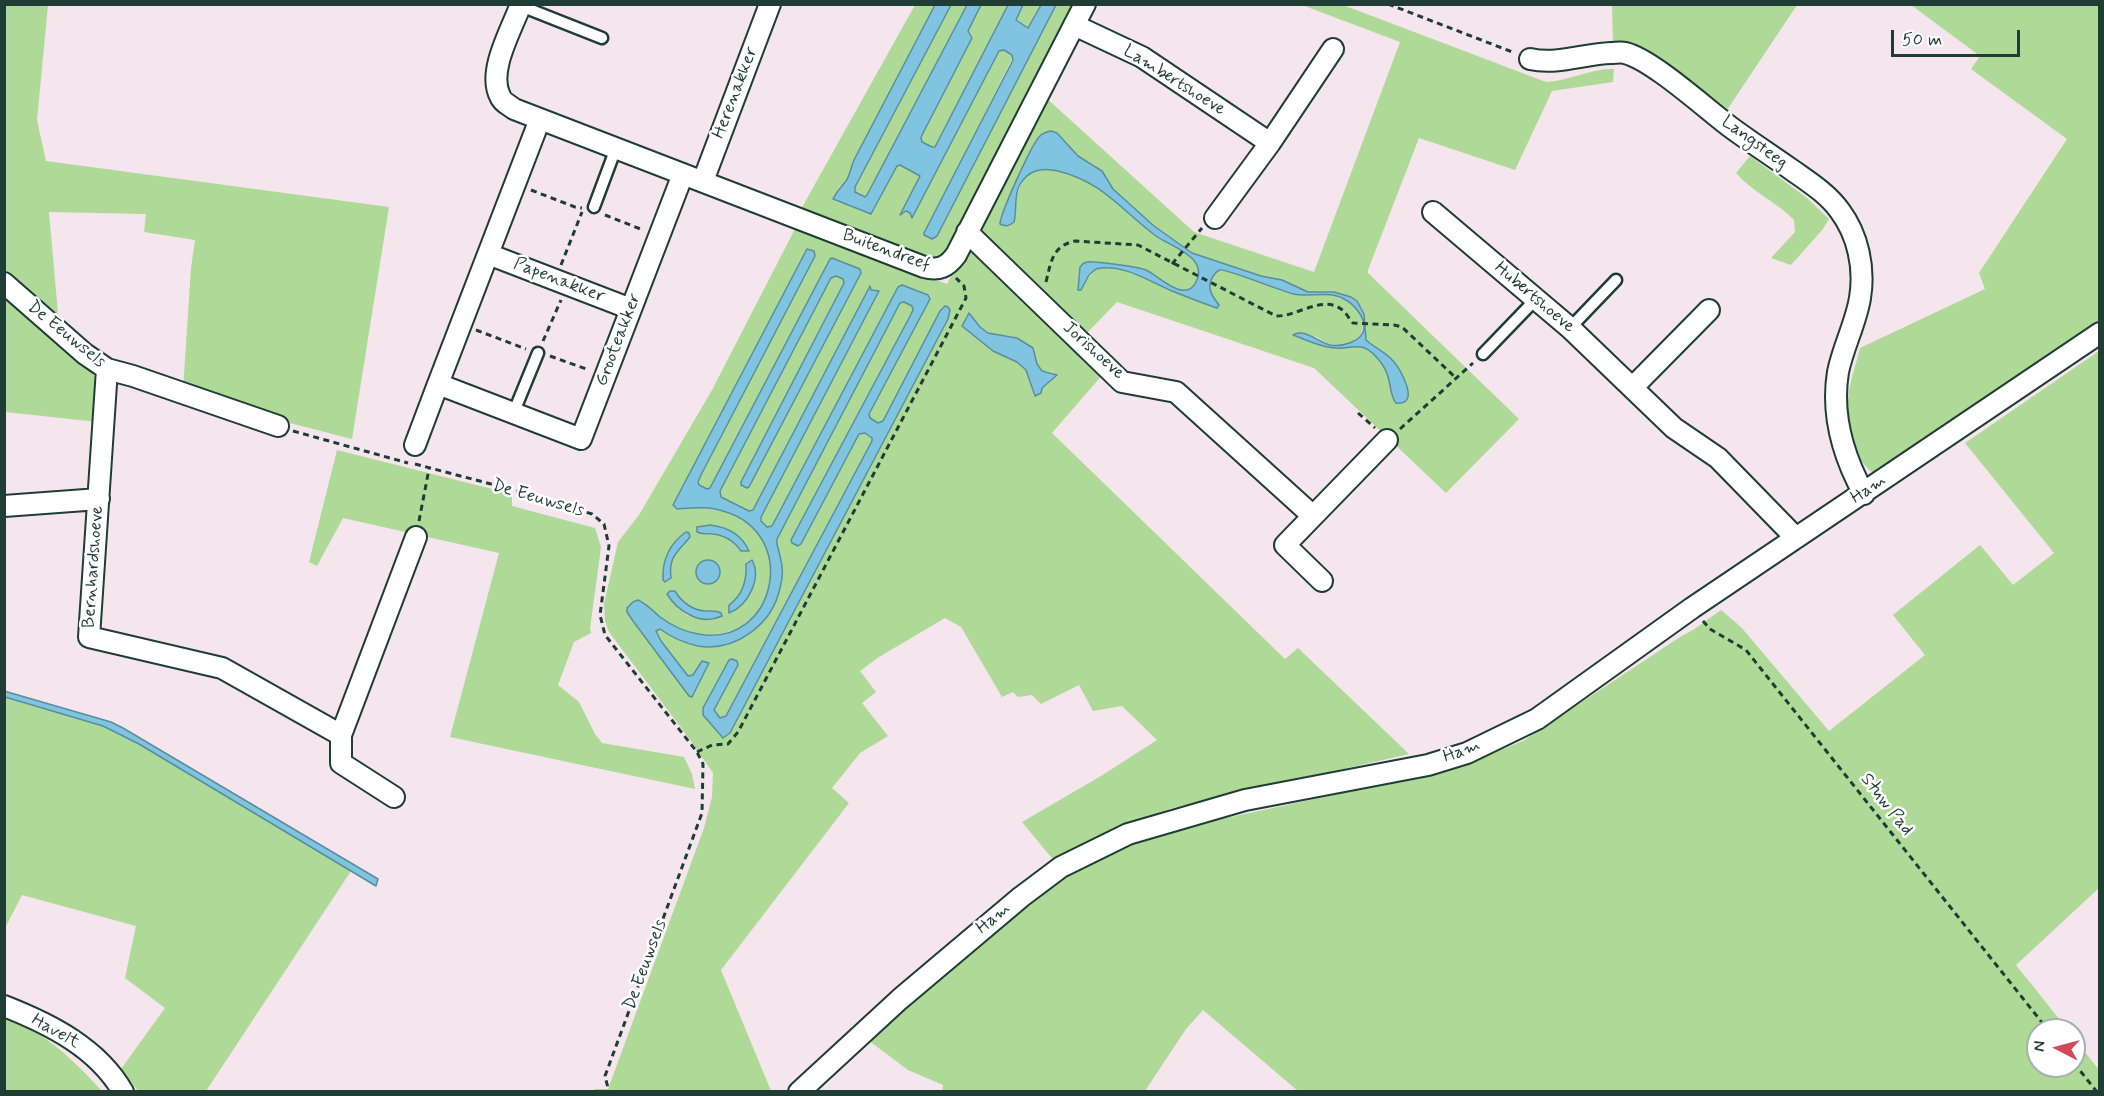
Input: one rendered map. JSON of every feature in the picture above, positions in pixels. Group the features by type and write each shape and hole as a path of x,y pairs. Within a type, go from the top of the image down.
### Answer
{"street":[{"name":"Herenakker","path":"703,181 770,4"},
{"name":"Buitendreef","path":"521,5 496,70 496,85 501,99 514,109 935,270 949,264 956,255 1085,4"},
{"name":"Lambertshoeve","path":"1074,25 1142,57 1270,143"},
{"path":"1215,218 1270,143 1333,49"},
{"name":"Langsteeg","path":"1530,58 1544,62 1556,62 1597,54 1624,53 1648,63 1730,126 1820,190 1840,211 1853,234 1860,258 1862,280 1860,298 1839,371 1836,399 1837,419 1852,472 1864,494"},
{"path":"415,445 540,119"},
{"name":"Grooteakker","path":"438,384 581,439 683,174"},
{"name":"Hubertshoeve","path":"1433,212 1570,328 1674,428 1718,458 1796,538"},
{"name":"Jorishoeve","path":"967,232 1122,382 1176,392 1313,516"},
{"name":"Papenakker","path":"488,254 631,309"},
{"name":"De Eeuwsels","path":"4,284 77,348 107,369 134,376 278,426"},
{"path":"1633,387 1709,310"},
{"name":"Ham","path":"799,1092 900,999 1021,897 1061,867 1128,834 1245,800 1428,765 1467,753 1537,719 1692,608 2100,333"},
{"name":"Bernhardshoeve","path":"107,369 89,637 222,668 341,735"},
{"path":"1323,581 1286,545 1387,440"},
{"path":"4,506 99,499"},
{"path":"394,797 341,764 341,735 416,537"},
{"name":"Havelt","path":"4,1006 48,1025 80,1044 117,1081 123,1092"}],"lane":[{"path":"521,5 602,38"},
{"path":"589,207 616,148"},
{"path":"1570,328 1616,280"},
{"path":"1483,354 1535,300"},
{"path":"513,414 538,353"}],"path":[{"path":"1388,4 1530,58"},
{"path":"538,353 589,207"},
{"path":"1036,298 1045,287 1052,258 1059,248 1067,243 1076,241 1138,245 1276,316 1328,304 1343,310 1351,322 1356,324 1402,327 1456,378"},
{"path":"1173,264 1187,246"},
{"path":"697,752 712,745 728,744 738,732 966,298 964,286 943,267"},
{"path":"1358,412 1387,440 1483,354"},
{"name":"De Eeuwsels","path":"278,426 429,469 539,497 592,514 604,524 609,546 600,615 605,635 697,752 703,764 702,813 605,1076 609,1092"},
{"path":"416,537 429,469"},
{"name":"Stuw Pad","path":"1692,608 1710,629 1746,650 2038,1018"},
{"path":"2086,1078 2097,1092"}],"green space":[{"path":"4,5 48,5 37,120 46,161 389,207 352,439 251,413 183,390 195,240 144,232 146,214 49,212 59,325 5,274"},
{"path":"915,5 935,5 854,160 845,183 839,187 835,201 871,214 897,166 900,165 920,176 904,212 910,213 912,217 999,51 1004,50 1013,57 924,235 931,239 937,236 1056,5 1075,5 945,257 935,262 800,211"},
{"path":"951,5 967,5 867,195 865,197 855,193 855,187"},
{"path":"981,5 1008,5 935,147 932,147 922,142 921,137 972,38 968,31"},
{"path":"1023,5 1041,5 1028,28 1015,20"},
{"path":"1302,5 1343,5 1546,82 1597,70 1614,69 1613,82 1552,91 1515,170 1419,138 1368,273 1519,419 1446,493 1314,368 1117,302 1084,336 983,239 978,226 1044,96 1194,232 1314,272 1400,42","holes":["1062,139 1078,156 1095,165 1113,189 1154,226 1192,253 1261,276 1282,280 1308,292 1351,297 1361,307 1364,314 1366,340 1394,361 1392,398 1390,382 1384,367 1380,360 1367,349 1359,346 1335,347 1295,336 1296,333 1310,335 1335,345 1347,344 1355,340 1363,328 1362,320 1353,305 1338,296 1294,294 1224,270 1217,271 1210,283 1211,293 1219,305 1217,308 1116,268 1096,269 1078,290 1079,274 1095,261 1145,269 1178,290 1190,289 1198,280 1196,264 1186,253 1156,236 1103,191 1074,175 1046,169 1033,172 1024,180 1018,194 1016,214 1000,219 1033,145"]},
{"path":"1612,5 1797,5 1725,113 1613,45"},
{"path":"1911,5 2099,5 2099,326 1875,474 1862,461 1857,452 1849,422 1849,390 1860,348 1985,289 1979,273 2067,139 1971,69 1980,56"},
{"path":"1750,156 1807,198 1829,219 1791,265 1771,258 1795,232 1794,220 1749,186 1736,173"},
{"path":"796,227 947,284 964,252 974,249 1104,373 1052,433 1285,659 1298,648 1409,754 1172,808 1123,827 1056,863 1022,822 1157,740 1122,706 1093,711 1079,685 1041,704 1032,695 1018,697 1013,692 1002,697 961,627 945,618 879,657 860,671 876,692 862,703 888,736 860,753 832,788 849,803 721,970 771,1091 595,1092 594,1089 608,1089 704,828 712,797 713,773 609,632 605,621 604,604 618,542 639,515 712,390","holes":["815,254 698,482 699,485 710,489 830,259 861,271 749,487 741,485 741,482 844,283 843,279 835,276 831,278 720,491 721,497 749,511 753,510 870,288 874,292 879,292 761,517 761,521 767,527 772,526 898,287 902,285 928,295 930,299 869,414 870,418 878,423 883,421 948,319 727,736 720,735 703,715 703,709 730,659 714,710 720,718 726,716 872,441 872,438 865,433 859,434 800,546 792,543 791,540 908,320 913,310 912,306 900,303 777,539 782,564 782,580 776,601 769,614 750,633 738,640 712,647 693,645 660,629 656,630 661,641 688,676 693,675 700,663 709,664 693,696 633,602 644,602 659,616 683,630 709,635 727,632 744,624 757,612 766,598 770,581 770,564 766,547 757,532 743,520 718,510 673,505","976,323 991,333 1020,340 1042,371 1057,375 1042,388 1041,393 1034,395 1026,370 1017,362 993,351 967,329","710,525 728,530 738,536 749,550 743,551 722,536 698,532 697,527","752,560 755,567 752,589 743,603 731,613 729,605 741,592 746,564","670,591 675,591 683,601 693,607 716,610 698,618 693,618 680,610 667,594"]},
{"path":"4,287 90,368 96,381 98,394 98,422 5,412"},
{"path":"2099,351 2099,888 2016,965 2058,1018 2026,1018 2026,1078 2086,1078 2086,1053 2099,1070 2099,1091 1298,1091 1203,1010 1186,1029 1145,1091 942,1092 943,1085 908,1070 868,1040 955,961 1060,877 1102,855 1148,838 1217,820 1432,774 1481,758 1523,741 1721,610 1741,627 1829,731 1925,655 1893,615 1980,545 2013,585 2054,553 1965,443"},
{"path":"337,450 512,494 512,506 595,528 601,547 591,633 574,642 558,685 579,702 602,743 684,757 692,774 695,789 450,737 499,553 343,518 317,566 309,562"},
{"path":"5,697 103,726 139,744 351,871 206,1091 138,1091 121,1069 165,1008 125,978 136,926 22,895 5,928"},
{"path":"4,1017 45,1038 102,1091 5,1091"}],"water":[{"path":"935,5 951,5 855,187 855,192 865,197 967,5 981,5 968,31 972,38 921,137 922,142 932,147 935,147 1008,5 1023,5 1016,20 1028,28 1041,5 1056,5 937,236 932,239 924,233 1013,60 1012,55 1004,50 999,51 912,218 906,211 900,215 920,176 900,165 897,166 871,214 833,199 847,179 854,160"},
{"path":"1051,131 1057,133 1078,156 1102,171 1113,189 1154,226 1192,253 1261,276 1282,280 1308,292 1334,292 1357,301 1364,314 1366,340 1388,355 1397,366 1407,387 1407,399 1396,403 1382,364 1368,350 1356,346 1328,347 1293,335 1306,334 1330,345 1345,344 1360,337 1364,328 1361,315 1351,304 1338,296 1294,294 1224,270 1217,271 1210,283 1211,293 1219,305 1217,308 1116,268 1096,269 1089,275 1081,290 1078,290 1080,267 1088,262 1117,264 1146,270 1172,286 1185,290 1191,288 1196,282 1199,273 1193,259 1186,253 1156,236 1100,190 1074,176 1058,171 1046,169 1026,176 1017,190 1014,222 1007,226 1000,224 1010,194 1035,143 1041,135"},
{"path":"807,249 814,251 815,256 701,475 699,485 710,488 830,259 860,269 861,273 747,488 741,485 741,482 844,283 843,279 836,276 831,278 720,491 721,497 749,511 753,510 870,286 871,290 879,291 761,517 761,521 767,527 772,526 898,287 902,285 928,295 930,299 869,414 870,418 878,423 883,421 940,311 945,306 950,310 948,319 730,733 723,738 703,715 703,708 729,660 732,659 737,661 738,665 714,710 720,718 726,716 872,441 872,438 865,433 859,434 801,544 798,546 792,543 791,540 908,320 913,310 912,306 904,302 900,303 777,539 782,564 782,580 776,601 769,614 750,633 738,640 712,647 688,643 660,629 656,631 688,676 693,675 702,661 709,663 692,697 633,621 627,608 638,600 669,623 683,630 698,634 725,634 746,624 761,607 769,586 770,563 763,541 748,523 717,509 677,509 673,505"},
{"path":"969,313 988,333 1017,338 1033,348 1037,364 1042,371 1057,375 1042,388 1041,393 1035,396 1026,370 1017,362 993,351 962,326"},
{"path":"710,525 733,533 742,540 749,551 741,551 725,537 697,532 697,527"},
{"path":"686,532 690,537 675,555 671,564 671,578 665,582 663,573 665,559 671,547"},
{"path":"703,560 713,560 720,567 720,577 713,584 703,584 696,577 696,567"},
{"path":"752,560 755,575 751,591 742,604 729,613 729,605 738,597 743,587 746,564"},
{"path":"675,591 685,603 693,608 702,611 718,611 722,616 706,619 691,616 672,601 667,594"},
{"path":"4,691 111,722 123,728 378,879 376,886 139,744 103,726 5,697"}]}
